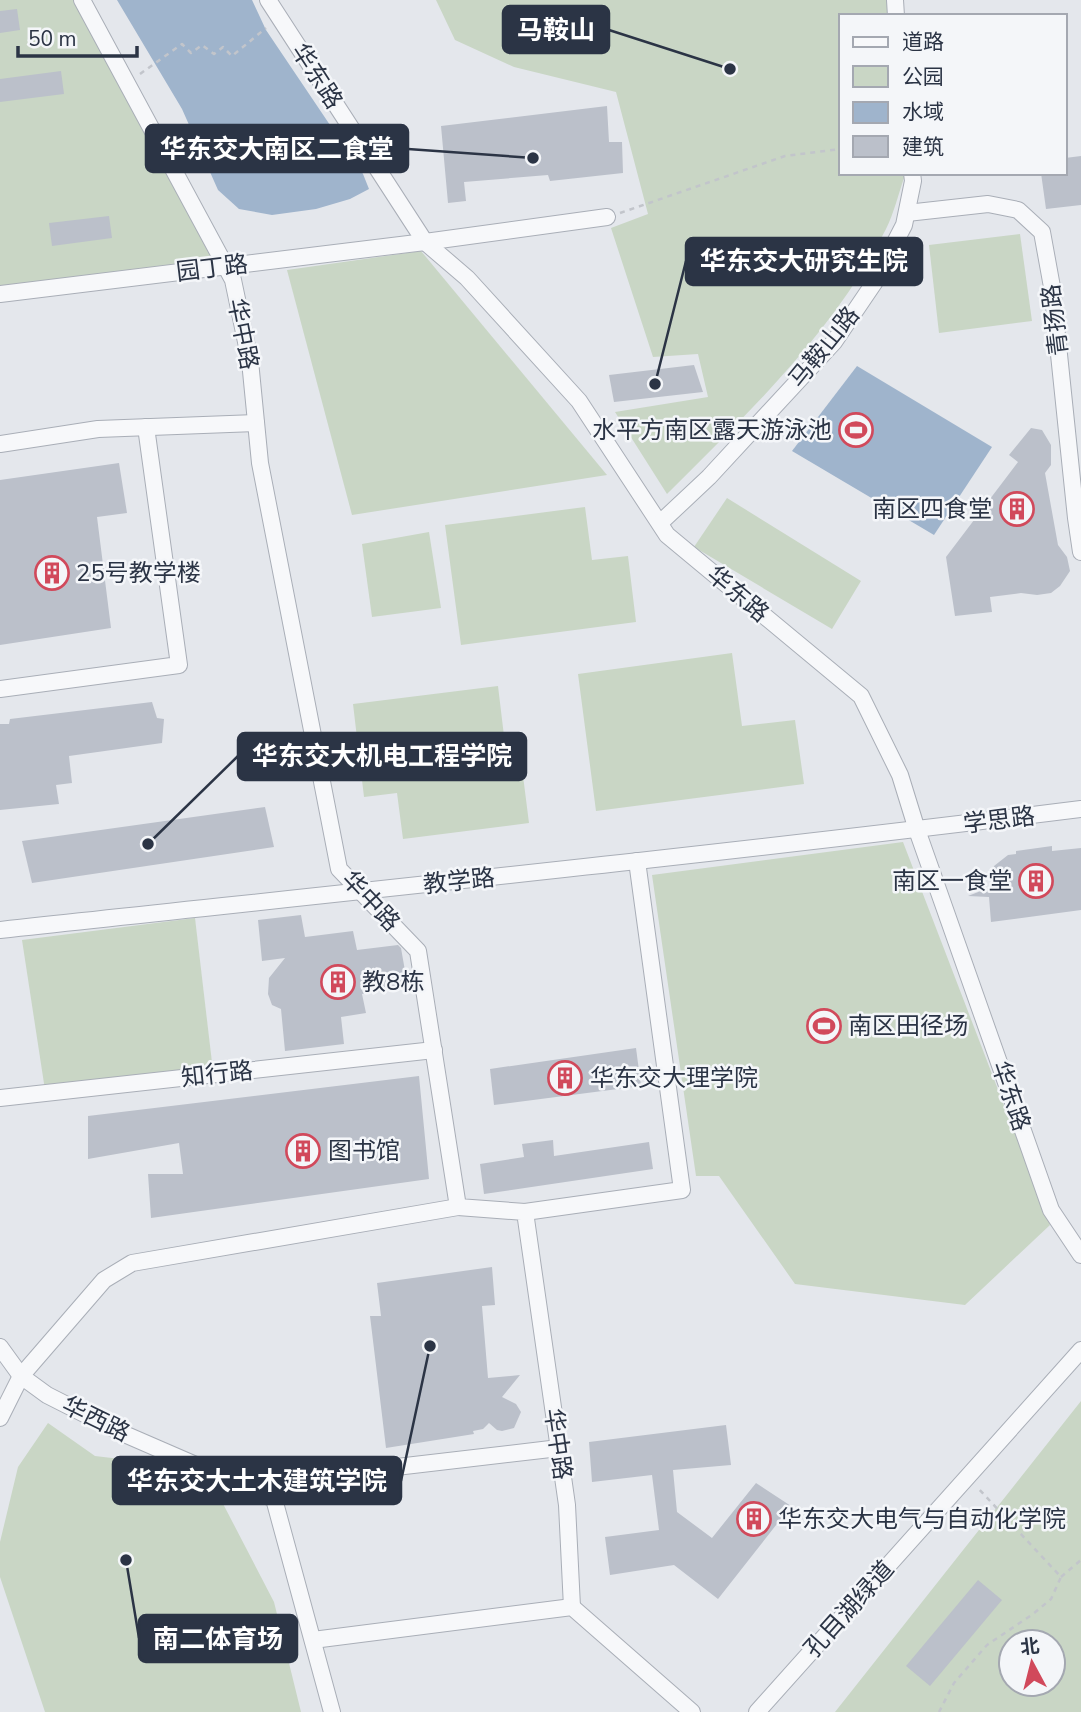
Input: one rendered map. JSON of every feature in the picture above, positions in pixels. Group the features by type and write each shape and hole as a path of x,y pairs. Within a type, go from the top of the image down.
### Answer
{"street":[{"name":"华中路","path":"82,0 233,280 250,361 260,463 339,869 418,951 458,1207"},
{"name":"华东路","path":"268,0 425,242 467,278 579,401 667,534 861,696 901,775 917,830 1051,1210 1081,1255"},
{"name":"马鞍山路","path":"660,523 709,477 834,342 874,282 904,225 912,175"},
{"name":"青扬路","path":"907,213 988,204 1018,210 1042,232 1052,287 1081,552"},
{"name":"园丁路","path":"0,294 607,217"},
{"path":"0,444 98,429 256,424"},
{"path":"0,689 179,665 146,427"},
{"name":"学思路","path":"917,830 1081,809"},
{"name":"教学路","path":"0,930 917,830"},
{"path":"0,1418 21,1376 104,1280 132,1263 458,1207 525,1212 682,1190 637,861"},
{"name":"知行路","path":"0,1098 434,1051"},
{"name":"华中路","path":"525,1212 567,1505 572,1606"},
{"name":"华西路","path":"0,1347 21,1376 47,1395 122,1433 274,1499 332,1712"},
{"name":"孔目湖绿道","path":"757,1712 1081,1350"},
{"path":"241,1485 559,1448"},
{"path":"313,1640 572,1606 692,1712"}],"path":[{"path":"153,66 182,44 191,53 202,45 214,54 223,47 232,56 270,25"},
{"path":"607,217 785,156 839,149"},
{"path":"968,1477 1061,1577"},
{"path":"939,1712 954,1683 987,1645 1051,1599 1061,1577 1081,1560"}],"green space":[{"path":"0,0 76,0 212,259 0,289"},
{"path":"436,0 887,0 889,14 839,14 839,175 904,175 889,223 865,267 815,337 758,402 667,494 615,412 708,397 698,354 653,357 611,228 648,214 616,92 514,67 455,40"},
{"path":"1020,234 1032,321 939,333 929,245"},
{"path":"421,251 607,475 352,515 287,270"},
{"path":"727,498 861,581 832,629 694,547"},
{"path":"585,507 592,560 628,556 636,622 461,645 445,525"},
{"path":"429,532 441,608 372,617 362,544"},
{"path":"732,653 742,726 795,720 804,784 596,811 578,674"},
{"path":"498,686 507,761 521,760 529,823 403,839 397,793 364,797 353,704"},
{"name":"南区田径场","path":"903,842 1050,1225 965,1305 795,1284 719,1176 696,1176 652,875"},
{"path":"195,918 213,1071 45,1090 22,940"},
{"path":"1081,1401 1081,1712 835,1712"},
{"path":"48,1423 95,1456 205,1469 274,1602 301,1712 45,1712 0,1577 0,1542 18,1467"}],"water":[{"path":"117,0 252,0 266,30 363,174 369,189 350,199 316,209 272,215 239,209 218,190 182,109"},
{"path":"857,366 992,447 934,535 792,451"}],"building":[{"path":"17,9 20,30 0,33 0,11"},
{"path":"61,71 64,94 0,102 0,79"},
{"path":"607,106 609,142 622,142 623,173 550,181 548,175 464,182 466,201 448,203 441,126"},
{"path":"1081,156 1081,205 1046,209 1041,175 1067,175 1067,158"},
{"path":"109,216 112,238 52,246 49,223"},
{"path":"694,365 703,392 614,402 609,375"},
{"name":"南区四食堂","path":"1031,428 1042,430 1051,445 1051,465 1045,473 1058,545 1067,557 1070,571 1060,586 1051,593 990,597 992,612 955,616 946,557 1018,462 1009,455"},
{"name":"25号教学楼","path":"119,463 127,513 97,517 111,628 0,645 0,480"},
{"path":"152,702 157,718 164,719 162,743 69,756 72,783 56,785 59,804 0,810 0,724 9,724 10,719"},
{"path":"265,807 274,847 32,883 22,841"},
{"name":"南区一食堂","path":"1052,846 1052,851 1081,848 1081,910 991,922 989,897 968,896 991,887 994,866 1008,855 1016,854 1016,851"},
{"name":"教8栋","path":"301,915 305,937 353,931 357,950 398,945 401,948 408,988 362,994 366,1013 341,1017 344,1044 285,1051 281,1009 272,1005 268,994 269,978 285,958 262,961 258,920"},
{"name":"华东交大理学院","path":"636,1048 641,1086 494,1105 490,1069"},
{"name":"图书馆","path":"419,1076 429,1179 151,1218 148,1174 183,1174 179,1143 88,1159 88,1116"},
{"name":"华东交大理学院","path":"553,1140 554,1156 649,1142 653,1169 484,1194 480,1164 524,1157 522,1144"},
{"path":"492,1267 495,1305 482,1306 488,1378 520,1375 502,1397 516,1404 521,1412 514,1428 497,1430 489,1423 483,1429 473,1431 474,1434 386,1448 370,1316 381,1316 377,1283"},
{"name":"华东交大电气与自动化学院","path":"726,1425 731,1465 673,1470 677,1512 712,1538 756,1483 791,1506 718,1599 674,1565 610,1575 605,1537 659,1530 652,1475 592,1482 589,1442"},
{"path":"978,1580 1002,1600 930,1686 906,1666"}],"place":[{"name":"马鞍山","path":"730,69"},
{"name":"华东交大南区二食堂","path":"533,158"},
{"name":"华东交大研究生院","path":"655,384"},
{"name":"水平方南区露天游泳池","path":"856,430"},
{"name":"南区四食堂","path":"1017,509"},
{"name":"25号教学楼","path":"52,573"},
{"name":"华东交大机电工程学院","path":"148,844"},
{"name":"南区一食堂","path":"1036,881"},
{"name":"教8栋","path":"338,982"},
{"name":"南区田径场","path":"824,1026"},
{"name":"华东交大理学院","path":"565,1078"},
{"name":"图书馆","path":"303,1151"},
{"name":"华东交大土木建筑学院","path":"430,1346"},
{"name":"华东交大电气与自动化学院","path":"754,1519"},
{"name":"南二体育场","path":"126,1560"}]}
